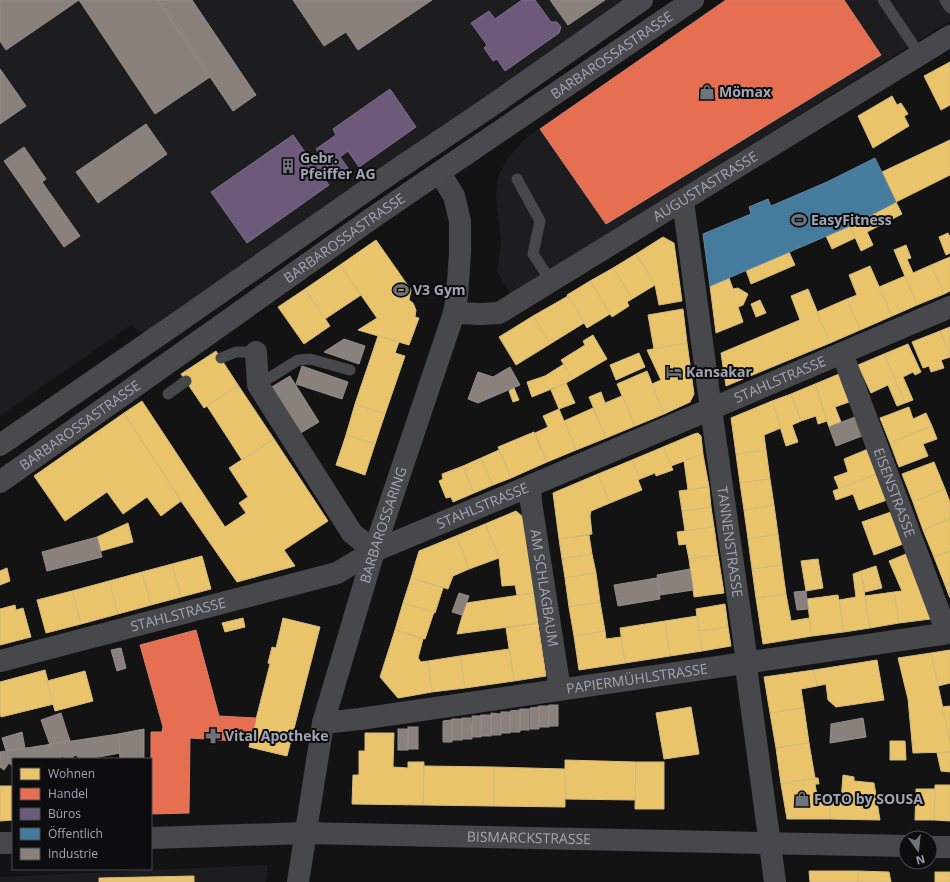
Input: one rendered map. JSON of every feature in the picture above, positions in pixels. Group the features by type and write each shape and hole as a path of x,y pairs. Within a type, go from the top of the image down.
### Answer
{"main road":[{"name":"BARBAROSSASTRASSE","path":"0,445 642,0"},
{"name":"BARBAROSSASTRASSE","path":"0,482 375,216 692,0"},
{"path":"425,150 440,173"}],"street":[{"name":"AUGUSTASTRASSE","path":"454,313 499,313 950,36"},
{"name":"BARBAROSSARING","path":"298,882 323,723 374,551 454,313 460,253 460,221 454,196 440,173"},
{"name":"TANNENSTRASSE","path":"682,201 747,662 747,674 775,882"},
{"name":"STAHLSTRASSE","path":"0,661 337,573 374,551 950,307"},
{"path":"256,352 258,385 352,533 374,551"},
{"name":"EISENSTRASSE","path":"842,353 949,633"},
{"name":"AM SCHLAGBAUM","path":"530,486 531,502 561,689"},
{"name":"PAPIERMÜHLSTRASSE","path":"323,723 949,633"},
{"name":"BISMARCKSTRASSE","path":"152,838 305,833 898,846"},
{"path":"0,843 12,843"},
{"path":"938,847 950,847"}],"lane":[{"path":"883,0 920,55"},
{"path":"945,0 950,8"},
{"path":"517,178 540,221 533,254 551,281"},
{"path":"221,358 236,352 256,352"},
{"path":"258,385 298,360 310,360 350,370"},
{"path":"168,394 186,381"}],"shaded area":[{"path":"0,0 625,0 150,337 131,325 0,416"},
{"name":"Mömax","path":"724,0 950,0 950,21 510,294 497,272 501,243 496,195 498,177 506,160 526,138"},
{"path":"268,865 266,882 0,882 0,877"}],"building: Wohnen":[{"path":"950,62 950,105 941,110 924,76"},
{"path":"892,96 897,105 901,103 908,114 904,116 909,126 873,148 858,116"},
{"path":"950,140 950,175 896,202 882,172"},
{"path":"896,202 902,214 867,232 873,245 861,251 850,226"},
{"path":"850,226 855,238 832,249 826,236"},
{"path":"948,233 950,237 950,253 946,255 939,237"},
{"path":"663,237 674,243 682,301 659,305 655,285 636,254"},
{"path":"376,240 411,290 409,300 413,303 416,310 415,317 419,318 409,345 358,330 377,318 340,265"},
{"path":"906,245 911,258 907,259 913,273 931,265 944,294 917,305 894,250"},
{"path":"789,252 795,265 751,284 746,270"},
{"path":"636,254 655,285 632,299 613,268"},
{"path":"950,257 950,291 944,294 931,265"},
{"path":"340,265 361,295 325,319 305,289"},
{"path":"870,266 892,316 860,330 847,299 857,295 849,275"},
{"path":"613,268 632,299 627,302 629,306 612,317 590,281"},
{"path":"905,276 917,305 892,316 879,287"},
{"path":"729,278 733,289 738,288 748,294 743,305 738,307 743,322 716,333 710,286"},
{"path":"590,281 610,314 587,328 567,295"},
{"path":"305,289 330,326 304,344 278,307"},
{"path":"808,289 830,343 726,386 721,353 800,320 791,296"},
{"path":"568,296 584,323 550,344 533,316"},
{"path":"847,299 860,330 830,343 817,312"},
{"path":"760,300 766,313 756,317 751,304"},
{"path":"683,309 687,343 654,349 648,315"},
{"path":"533,316 550,344 516,365 499,337"},
{"path":"950,327 950,357 940,331"},
{"path":"940,331 950,357 941,360 944,368 931,372 929,366 923,368 912,342"},
{"path":"593,335 607,359 573,379 561,360 585,345 583,341"},
{"path":"378,336 399,342 395,353 405,356 385,414 355,404"},
{"name":"Kansakar","path":"687,343 694,394 690,402 664,414 652,384 661,380 647,350"},
{"path":"908,344 921,372 915,375 913,372 903,377 913,400 905,403 884,354"},
{"path":"216,351 238,385 204,408 181,374"},
{"path":"639,353 645,367 616,380 610,365"},
{"path":"884,354 905,403 897,406 888,385 871,393 858,365"},
{"path":"564,364 573,379 532,397 527,382 545,376"},
{"path":"647,371 664,414 635,426 617,384"},
{"path":"839,374 849,402 835,407 841,422 829,427 815,384"},
{"path":"566,383 575,403 559,409 551,390"},
{"path":"815,384 827,421 818,424 816,416 801,421 791,394"},
{"path":"238,385 274,439 242,460 207,406"},
{"path":"514,388 519,400 513,402 509,391"},
{"path":"601,392 605,403 622,396 635,426 606,438 589,397"},
{"path":"791,394 801,421 792,425 798,442 786,446 772,401"},
{"path":"142,401 225,527 246,513 239,503 248,497 229,468 274,439 328,521 284,550 295,566 237,582 181,501 124,413"},
{"path":"772,401 781,428 764,435 766,450 736,454 731,418"},
{"path":"355,404 385,414 375,444 346,435"},
{"path":"909,407 913,419 926,413 932,426 890,443 880,418"},
{"path":"593,408 606,438 576,450 564,421"},
{"path":"559,409 576,450 547,462 535,433 548,427 543,416"},
{"path":"124,413 181,501 161,516 147,497 123,514 107,492 65,521 34,476"},
{"path":"932,426 937,439 923,444 928,456 899,467 890,443"},
{"path":"534,432 547,462 511,478 498,447"},
{"path":"698,433 701,436 703,454 671,466 663,447"},
{"path":"346,435 375,444 365,475 336,465"},
{"path":"663,447 673,470 656,476 655,473 640,479 632,460"},
{"path":"868,449 877,474 839,489 834,477 848,472 844,459"},
{"path":"499,450 511,478 493,485 481,458"},
{"path":"766,450 770,479 740,483 736,454"},
{"path":"703,454 709,487 688,490 684,461"},
{"path":"481,458 493,485 474,493 463,466"},
{"path":"632,460 640,479 638,480 642,490 610,503 598,474"},
{"path":"934,462 945,489 913,502 902,474"},
{"path":"463,466 474,493 453,502 451,497 446,498 439,481 443,479 442,474"},
{"path":"598,474 610,503 591,511 590,516 592,534 559,539 553,493"},
{"path":"877,474 887,500 859,510 853,494 836,500 833,491"},
{"path":"770,479 774,505 744,510 740,483"},
{"path":"709,487 711,507 682,511 679,491"},
{"path":"945,489 950,502 950,519 923,530 913,502"},
{"path":"774,505 778,534 748,539 744,510"},
{"path":"711,507 714,527 685,531 682,511"},
{"path":"516,511 523,517 534,593 517,595 515,585 502,586 499,558 485,524"},
{"path":"891,512 903,544 874,555 862,522"},
{"path":"950,519 950,551 934,557 923,530"},
{"path":"128,523 133,542 101,551 97,537"},
{"path":"485,524 499,558 469,569 456,536"},
{"path":"714,527 718,555 689,559 686,544 679,545 677,532"},
{"path":"778,534 782,565 752,569 748,539"},
{"path":"589,535 592,554 562,559 559,539"},
{"path":"456,536 469,569 453,576 448,589 411,578 419,551"},
{"path":"950,551 950,583 945,585 934,557"},
{"path":"592,554 596,573 565,578 562,559"},
{"path":"906,554 931,619 899,623 894,592 902,591 889,561"},
{"path":"718,555 724,593 694,597 689,559"},
{"path":"202,556 211,589 181,597 172,564"},
{"path":"818,559 823,588 806,591 801,561"},
{"path":"172,564 181,597 151,605 142,572"},
{"path":"782,565 786,594 756,598 752,569"},
{"path":"876,566 882,588 865,592 861,571"},
{"path":"7,568 10,581 0,585 0,571"},
{"path":"861,571 870,628 844,632 839,600 856,597 853,574"},
{"path":"142,572 151,605 118,614 109,581"},
{"path":"596,573 600,602 569,607 565,578"},
{"path":"411,578 443,588 435,613 403,603"},
{"path":"109,581 118,614 81,624 72,591"},
{"path":"950,583 950,598 945,585"},
{"path":"72,591 81,624 46,633 37,600"},
{"path":"894,592 899,623 870,628 865,596"},
{"path":"534,593 538,623 457,634 466,603"},
{"path":"786,594 791,621 809,618 812,636 763,644 756,598"},
{"path":"838,595 844,632 812,636 807,599"},
{"path":"600,602 605,631 574,636 569,607"},
{"path":"403,603 434,612 425,639 395,630"},
{"path":"725,604 728,627 699,631 696,609"},
{"path":"15,605 16,610 23,608 31,637 0,645 0,609"},
{"path":"697,616 702,651 670,656 665,621"},
{"path":"243,618 245,627 225,632 222,623"},
{"path":"283,618 320,627 287,756 249,747 270,664 268,663 272,647 276,648"},
{"path":"665,621 670,656 625,663 620,628"},
{"path":"538,623 546,676 514,681 506,628"},
{"path":"728,627 731,646 702,651 699,631"},
{"path":"395,630 423,639 418,658 421,662 428,661 432,692 398,698 380,677"},
{"path":"605,631 606,639 621,637 625,663 579,670 574,636"},
{"path":"509,649 514,681 465,688 460,656"},
{"path":"950,650 950,683 938,686 931,653"},
{"path":"931,653 950,741 950,752 913,753 908,699 898,658"},
{"path":"460,656 465,688 432,692 428,661"},
{"path":"877,660 884,700 836,707 828,700 826,684 817,686 814,670"},
{"path":"45,670 54,704 1,717 0,682"},
{"path":"814,670 817,686 801,689 804,708 770,713 764,677"},
{"path":"85,671 93,701 55,711 47,681"},
{"path":"950,706 950,737 949,737 942,707"},
{"path":"691,707 699,754 664,759 656,713"},
{"path":"804,708 809,743 776,748 770,713"},
{"path":"365,733 394,733 393,767 408,768 408,762 424,762 423,805 352,804 353,775 359,775 359,751 365,751"},
{"path":"890,741 905,741 906,760 890,760"},
{"path":"809,743 815,778 781,784 776,748"},
{"path":"950,752 950,772 941,771 937,753"},
{"path":"565,760 636,762 635,800 565,799"},
{"path":"636,762 664,762 664,809 635,809"},
{"path":"424,766 494,767 494,806 423,805"},
{"path":"494,767 565,769 565,807 494,806"},
{"path":"843,775 854,777 854,781 874,783 880,820 830,819 830,800 841,801"},
{"path":"818,778 819,784 815,784 818,801 830,800 830,819 787,819 781,784"},
{"path":"935,785 950,785 950,821 934,820"},
{"path":"0,786 12,786 12,820 0,821"},
{"path":"916,789 935,789 934,820 915,820"},
{"path":"809,871 858,871 858,882 810,882"},
{"path":"858,871 889,872 891,882 858,882"},
{"path":"935,872 950,872 950,882 935,882"},
{"path":"194,876 194,882 99,882 99,878"}],"building: Handel":[{"name":"Mömax","path":"726,0 844,0 881,55 606,224 540,129"},
{"path":"196,630 219,716 256,718 251,742 190,738 189,813 152,814 151,732 162,732 163,727 140,645"}],"building: Büros":[{"path":"522,0 535,0 551,22 557,22 561,27 559,33 505,71 497,59 493,61 484,48 487,45 471,23 489,11 495,19"},
{"name":"Gebr. Pfeiffer AG","path":"390,89 416,127 359,167 348,151 340,157 348,168 336,176 328,166 319,172 329,185 247,243 211,192 293,135 312,162 321,156 316,149 336,135 333,129"}],"building: Öffentlich":[{"name":"EasyFitness","path":"875,158 896,202 850,226 710,286 703,234 751,214 749,207 768,199 771,206 827,182"}],"building: Industrie":[{"path":"0,0 79,0 6,50 0,41"},
{"path":"79,0 158,0 210,77 155,114"},
{"path":"158,0 192,0 256,95 233,111"},
{"path":"293,0 432,0 358,50 346,32 324,46"},
{"path":"550,0 605,0 568,25"},
{"path":"0,69 26,106 0,124"},
{"path":"146,124 167,154 98,203 76,172"},
{"path":"24,147 46,179 42,182 80,236 64,247 4,161"},
{"path":"344,339 365,346 359,364 324,352"},
{"path":"302,366 348,382 342,399 296,384"},
{"path":"510,367 520,385 478,403 468,399 478,372 493,377"},
{"path":"290,376 319,422 299,434 270,388"},
{"path":"855,417 862,436 836,446 829,427"},
{"path":"97,537 102,557 47,571 42,552"},
{"path":"690,569 693,590 660,595 657,575"},
{"path":"657,578 660,599 618,606 614,585"},
{"path":"806,591 808,609 797,610 794,592"},
{"path":"459,593 469,596 462,615 452,612"},
{"path":"121,648 126,668 117,671 111,650"},
{"path":"549,705 558,705 558,726 549,726"},
{"path":"539,706 549,706 549,727 539,727"},
{"path":"539,707 539,729 530,729 530,708"},
{"path":"520,709 529,709 529,730 520,730"},
{"path":"520,710 520,732 510,732 510,711"},
{"path":"501,712 510,712 510,733 501,733"},
{"path":"61,713 70,741 50,745 41,720"},
{"path":"491,713 501,714 501,735 491,735"},
{"path":"481,715 491,715 491,736 481,736"},
{"path":"472,716 481,716 481,737 472,737"},
{"path":"462,718 471,718 472,739 462,739"},
{"path":"863,718 866,737 830,743 831,724"},
{"path":"452,719 462,719 462,740 452,740"},
{"path":"452,720 452,742 443,742 443,721"},
{"path":"408,727 418,727 418,749 408,749"},
{"path":"144,729 144,758 120,758 118,734"},
{"path":"398,729 408,729 408,750 398,750"},
{"path":"22,732 25,748 6,751 2,738"},
{"path":"118,734 120,753 93,758 80,758 75,755 72,758 65,758 62,756 61,758 12,758 12,766 9,763 4,770 0,767 0,752"}],"place":[{"name":"Mömax","path":"707,92"},
{"name":"Gebr. Pfeiffer AG","path":"288,166"},
{"name":"EasyFitness","path":"799,220"},
{"name":"V3 Gym","path":"401,290"},
{"name":"Kansakar","path":"674,372"},
{"name":"Vital Apotheke","path":"213,736"},
{"name":"FOTO by SOUSA","path":"802,799"}]}
